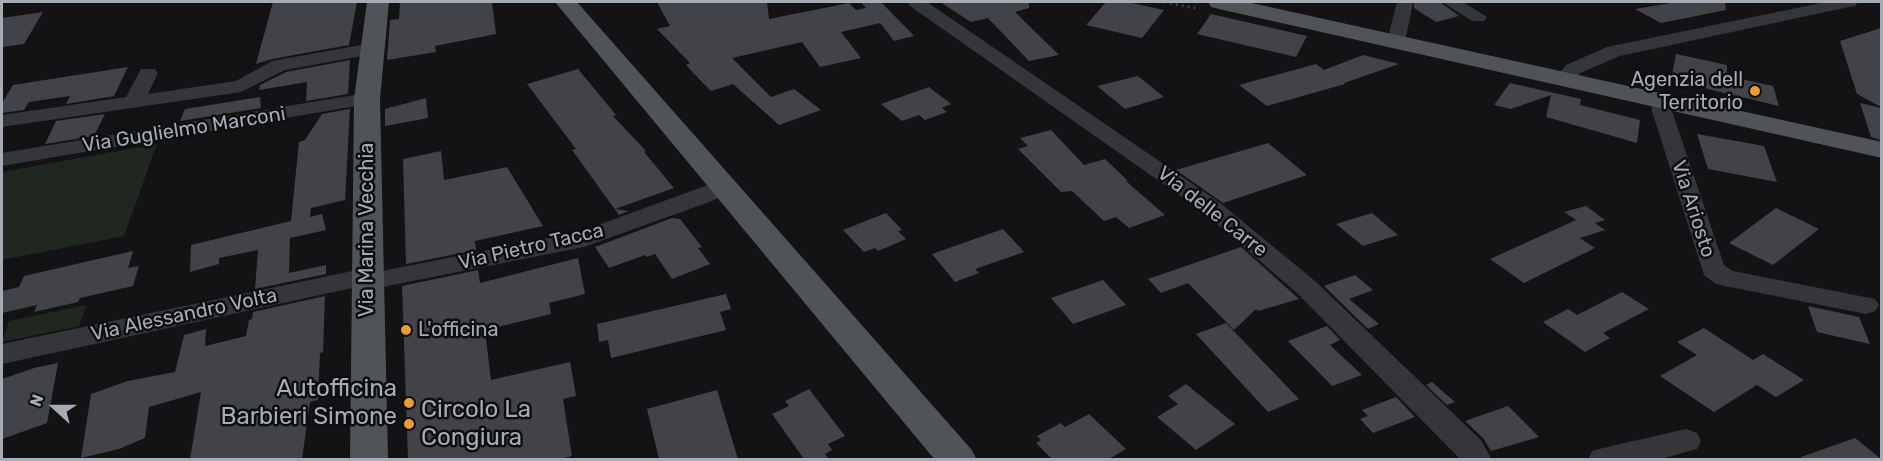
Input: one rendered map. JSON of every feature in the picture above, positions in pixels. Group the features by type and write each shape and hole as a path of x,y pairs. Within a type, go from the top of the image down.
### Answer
{"main road":[{"name":"Via Marina Vecchia","path":"369,459 367,99 378,2"},
{"path":"566,2 958,459"},
{"path":"1219,2 1355,38 1409,47 1564,80 1881,150"}],"street":[{"name":"Via delle Carre","path":"916,2 1211,207 1306,287 1470,448 1477,459"},
{"path":"1451,2 1478,17"},
{"path":"1564,80 1573,69 1614,51 1849,2"},
{"path":"1404,4 1409,47"},
{"path":"2,121 241,86 279,65 372,49"},
{"path":"134,101 148,73"},
{"name":"Via Guglielmo Marconi","path":"2,160 367,99"},
{"name":"Via Ariosto","path":"1661,101 1662,111 1713,269 1725,278 1866,305"},
{"name":"Via Pietro Tacca","path":"367,279 584,239 704,196 724,186"},
{"name":"Via Alessandro Volta","path":"2,354 367,279"},
{"path":"1603,459 1686,441"}],"shaded area":[{"path":"157,144 124,236 2,260 2,172"},
{"path":"86,305 79,326 2,342 9,321"}],"building":[{"path":"273,2 357,2 349,45 256,64"},
{"path":"400,2 492,2 496,34 435,46 436,52 387,60 390,20 399,19"},
{"path":"657,2 767,2 769,19 849,3 856,10 866,8 861,2 881,2 914,36 894,41 880,23 841,32 861,58 820,67 802,42 732,58 771,97 794,89 821,110 779,125 733,84 711,91 699,79 686,65 690,63 657,29 670,26"},
{"path":"940,2 1029,2 1029,8 1015,12 1059,55 1029,61 988,18 971,22"},
{"path":"1106,2 1127,2 1164,10 1142,38 1086,25"},
{"path":"1414,2 1440,2 1459,16 1436,22 1414,8"},
{"path":"1677,2 1725,2 1726,10 1661,23 1635,9"},
{"path":"43,12 24,44 2,47 2,18"},
{"path":"1211,14 1307,36 1296,57 1197,34"},
{"path":"1881,28 1881,107 1857,94 1840,41"},
{"name":"Agenzia dell Territorio","path":"1676,54 1727,65 1727,76 1773,86 1779,106 1671,80"},
{"path":"1363,55 1399,64 1345,84 1267,106 1239,85 1316,64 1324,70"},
{"path":"350,60 348,94 306,101 307,82 259,90 260,85 286,72"},
{"path":"128,67 114,96 66,104 70,96 29,102 24,110 2,113 2,103 13,85"},
{"path":"578,69 616,115 613,116 646,151 644,152 674,188 615,209 629,211 619,215 572,150 576,149 527,84"},
{"path":"1138,76 1164,97 1125,109 1097,86"},
{"path":"1510,83 1581,99 1580,105 1640,120 1637,143 1546,117 1551,95 1511,109 1494,105"},
{"path":"929,87 951,104 942,108 947,112 925,120 919,115 902,121 881,104"},
{"path":"260,97 261,108 180,121 185,109"},
{"path":"426,98 428,118 385,126 385,109"},
{"path":"1860,103 1881,108 1881,140 1871,137"},
{"path":"350,109 345,200 311,208 310,217 322,214 326,230 290,238 289,273 326,265 326,274 255,289 258,250 219,258 219,264 190,272 191,245 291,221 299,142 305,140 322,114"},
{"path":"105,114 94,136 45,144 56,121"},
{"path":"1051,130 1084,165 1105,159 1165,215 1129,228 1116,217 1104,221 1072,191 1061,192 1018,149 1028,146 1020,138"},
{"path":"1697,134 1764,146 1777,182 1708,169"},
{"path":"1268,143 1307,175 1223,203 1176,170"},
{"path":"441,151 444,180 507,167 543,226 475,241 476,250 406,264 403,159"},
{"path":"1586,206 1605,220 1595,223 1605,230 1580,238 1595,248 1524,283 1490,259 1576,220 1564,212"},
{"path":"1776,208 1819,229 1773,265 1729,243"},
{"path":"886,213 902,230 898,231 906,239 878,251 875,248 864,252 843,230"},
{"path":"1372,213 1398,235 1363,246 1336,224"},
{"path":"672,218 680,219 702,247 698,248 710,264 672,279 655,254 646,257 645,255 609,268 595,247"},
{"path":"1003,229 1024,252 975,269 979,273 955,282 932,254"},
{"path":"1241,247 1299,299 1258,311 1256,309 1234,330 1188,283 1161,293 1148,279"},
{"path":"133,251 128,268 139,266 133,286 80,298 78,302 34,312 37,305 2,313 2,291 19,287 24,276"},
{"path":"578,258 585,294 549,303 551,314 485,330 491,380 570,362 576,396 563,399 572,456 560,459 408,459 402,286 478,270 480,283"},
{"path":"1355,275 1373,290 1349,299 1379,324 1368,329 1324,286"},
{"path":"1103,280 1126,305 1073,324 1051,298"},
{"path":"1622,292 1649,309 1603,333 1610,338 1585,352 1543,322 1568,309 1577,315"},
{"path":"726,294 731,309 720,312 726,330 611,358 608,340 599,342 597,324"},
{"path":"325,296 318,400 310,402 302,459 190,459 201,392 149,407 145,438 119,449 81,458 91,394 128,381 175,372 184,335 206,329 205,346 246,336 253,312"},
{"path":"1808,306 1859,317 1870,344 1817,332"},
{"path":"1226,323 1299,399 1268,412 1196,334"},
{"path":"1327,326 1340,340 1330,345 1362,375 1332,386 1288,341"},
{"path":"1704,328 1753,360 1763,354 1804,380 1776,397 1757,385 1714,412 1660,376 1697,355 1677,342"},
{"path":"58,363 47,423 2,439 2,379"},
{"path":"1432,382 1455,402 1447,405 1426,385"},
{"path":"1186,384 1235,424 1196,450 1157,417 1178,404 1168,396"},
{"path":"809,389 845,436 828,444 832,450 825,454 829,459 804,459 772,414 789,406 785,401"},
{"path":"717,390 738,459 659,459 647,409"},
{"path":"1396,397 1415,417 1373,433 1360,419 1368,416 1362,410"},
{"path":"1508,406 1539,437 1491,451 1483,438 1465,421"},
{"path":"1089,414 1126,449 1109,459 1052,459 1036,443 1041,440 1037,436 1061,423 1065,427"},
{"path":"1855,438 1881,459 1801,459 1801,457"}],"place":[{"name":"Agenzia dell Territorio","path":"1755,91"},
{"name":"L'officina","path":"406,330"},
{"name":"Autofficina Barbieri Simone","path":"409,403"},
{"name":"Circolo La Congiura","path":"409,424"}]}
